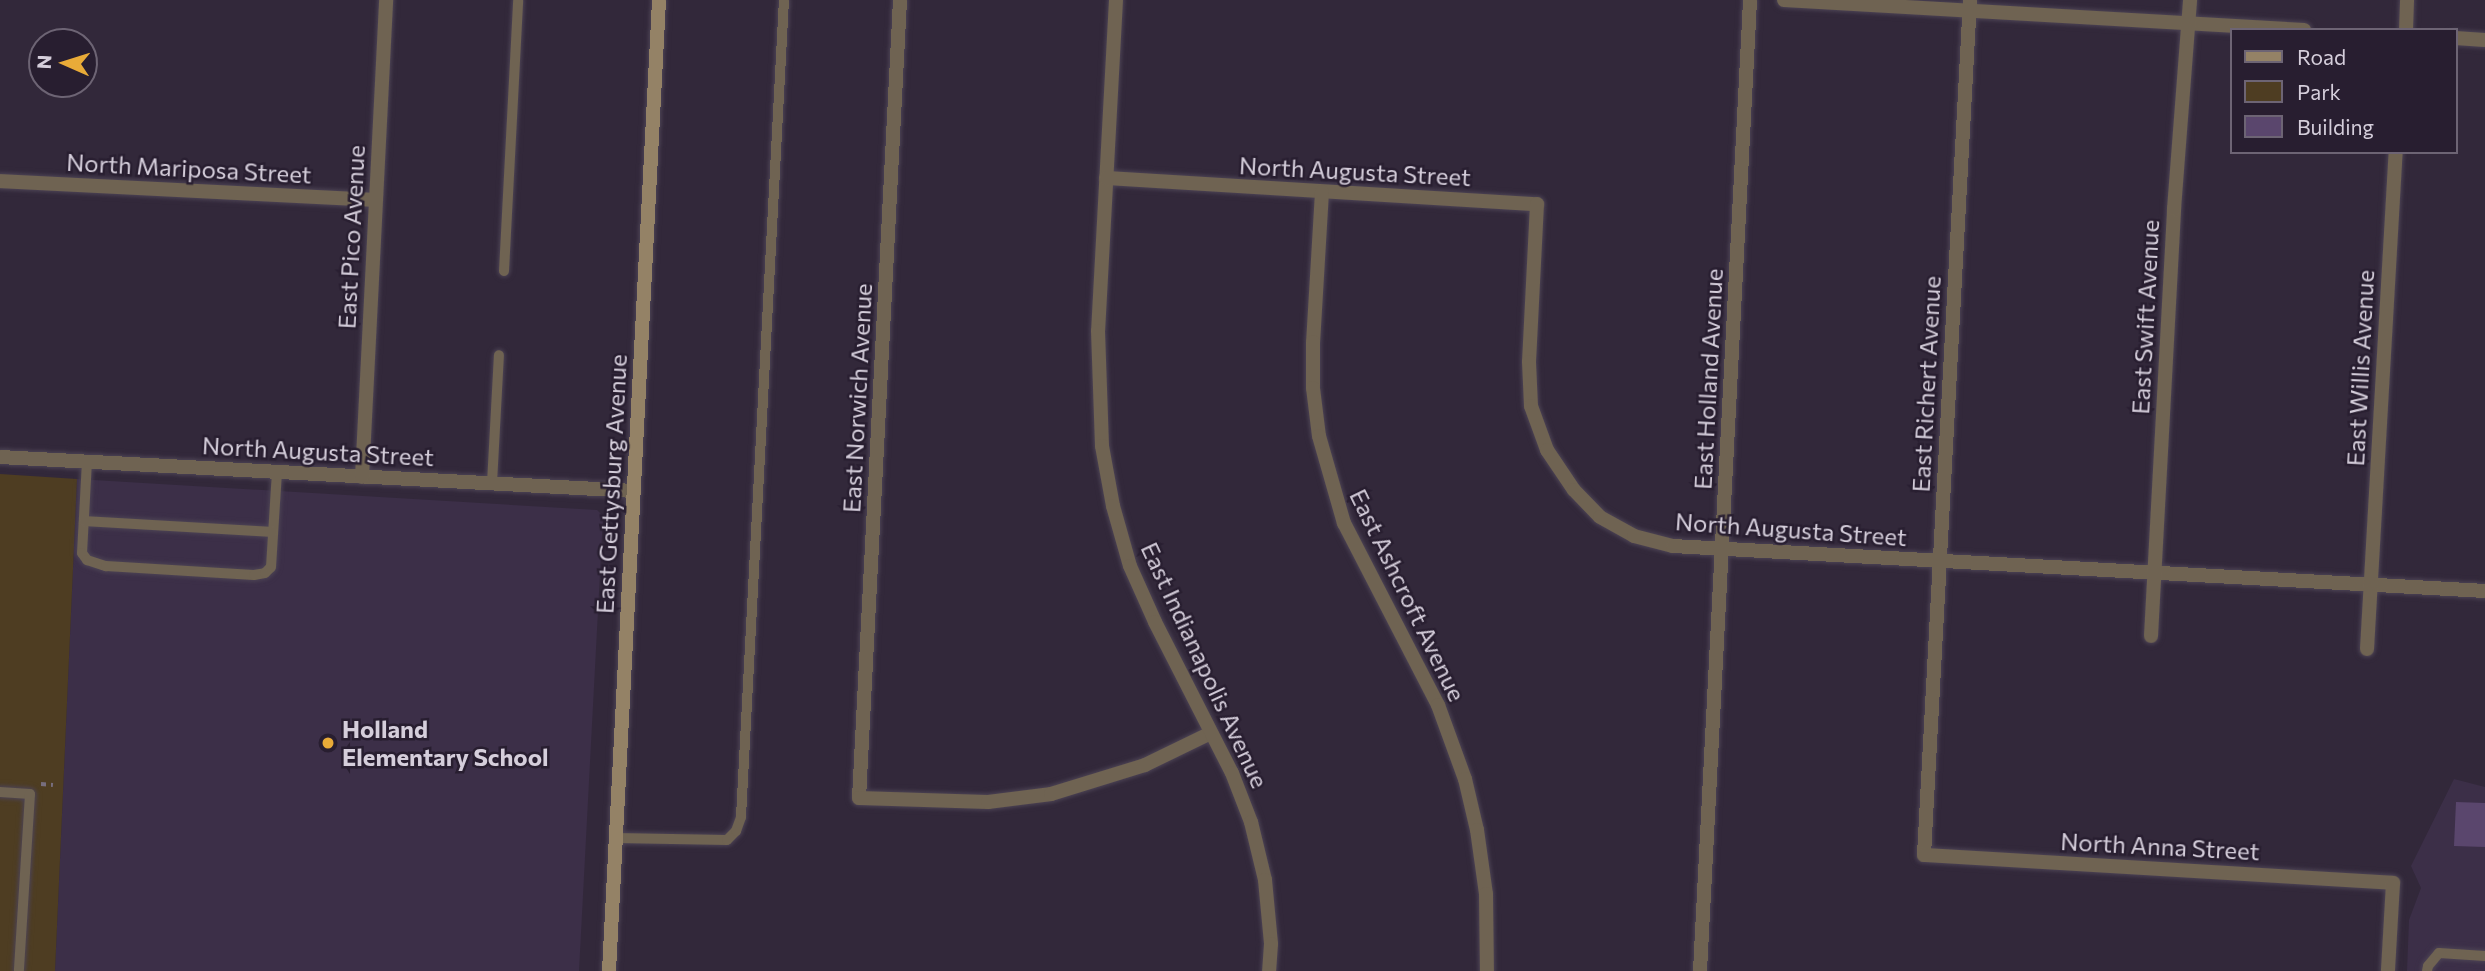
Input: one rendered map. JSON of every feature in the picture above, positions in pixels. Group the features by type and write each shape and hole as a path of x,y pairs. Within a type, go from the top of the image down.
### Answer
{"street":[{"name":"East Pico Avenue","path":"362,477 386,0"},
{"name":"East Gettysburg Avenue","path":"609,971 659,0"},
{"name":"East Norwich Avenue","path":"900,0 859,798 988,802 1051,794 1145,765 1211,733"},
{"name":"East Indianapolis Avenue","path":"1116,0 1098,389 1102,446 1111,494 1130,566 1232,773 1251,822 1265,880 1271,944 1269,971"},
{"name":"East Holland Avenue","path":"1700,971 1750,0"},
{"path":"1784,0 1970,4 2271,28"},
{"name":"East Swift Avenue","path":"2151,636 2174,209 2190,0"},
{"path":"2406,28 2407,0"},
{"name":"East Richert Avenue","path":"1924,855 1970,4"},
{"path":"2457,38 2485,40"},
{"name":"East Willis Avenue","path":"2372,586 2396,154"},
{"name":"North Augusta Street","path":"1106,178 1537,204 1529,362 1531,406 1547,450 1574,490 1600,517 1634,536 1673,547 2485,591"},
{"name":"North Mariposa Street","path":"0,181 375,200"},
{"name":"East Ashcroft Avenue","path":"1322,192 1313,353 1313,388 1319,436 1344,523 1438,705 1465,779 1477,830 1486,894 1487,971"},
{"name":"North Augusta Street","path":"0,457 633,491"},
{"path":"2367,649 2372,586"},
{"name":"North Anna Street","path":"1924,855 2393,883 2388,971"}],"lane":[{"path":"503,271 518,0"},
{"path":"616,838 727,840 736,831 741,817 784,0"},
{"path":"492,483 499,355"},
{"path":"87,461 82,553 96,565 106,566 265,573 271,567 277,471"},
{"path":"84,521 273,533"},
{"path":"0,792 30,794 19,971"},
{"path":"2427,971 2439,953 2485,956"}],"shaded area":[{"name":"Holland Elementary School","path":"77,479 597,510 603,516 579,971 55,971"},
{"path":"2454,779 2485,787 2485,971 2407,971 2409,920 2421,888 2411,866"}],"green space":[{"path":"0,474 77,479 55,971 0,971"}],"building":[{"path":"2456,802 2485,803 2485,847 2454,846"}],"place":[{"name":"Holland Elementary School","path":"328,743"}]}
